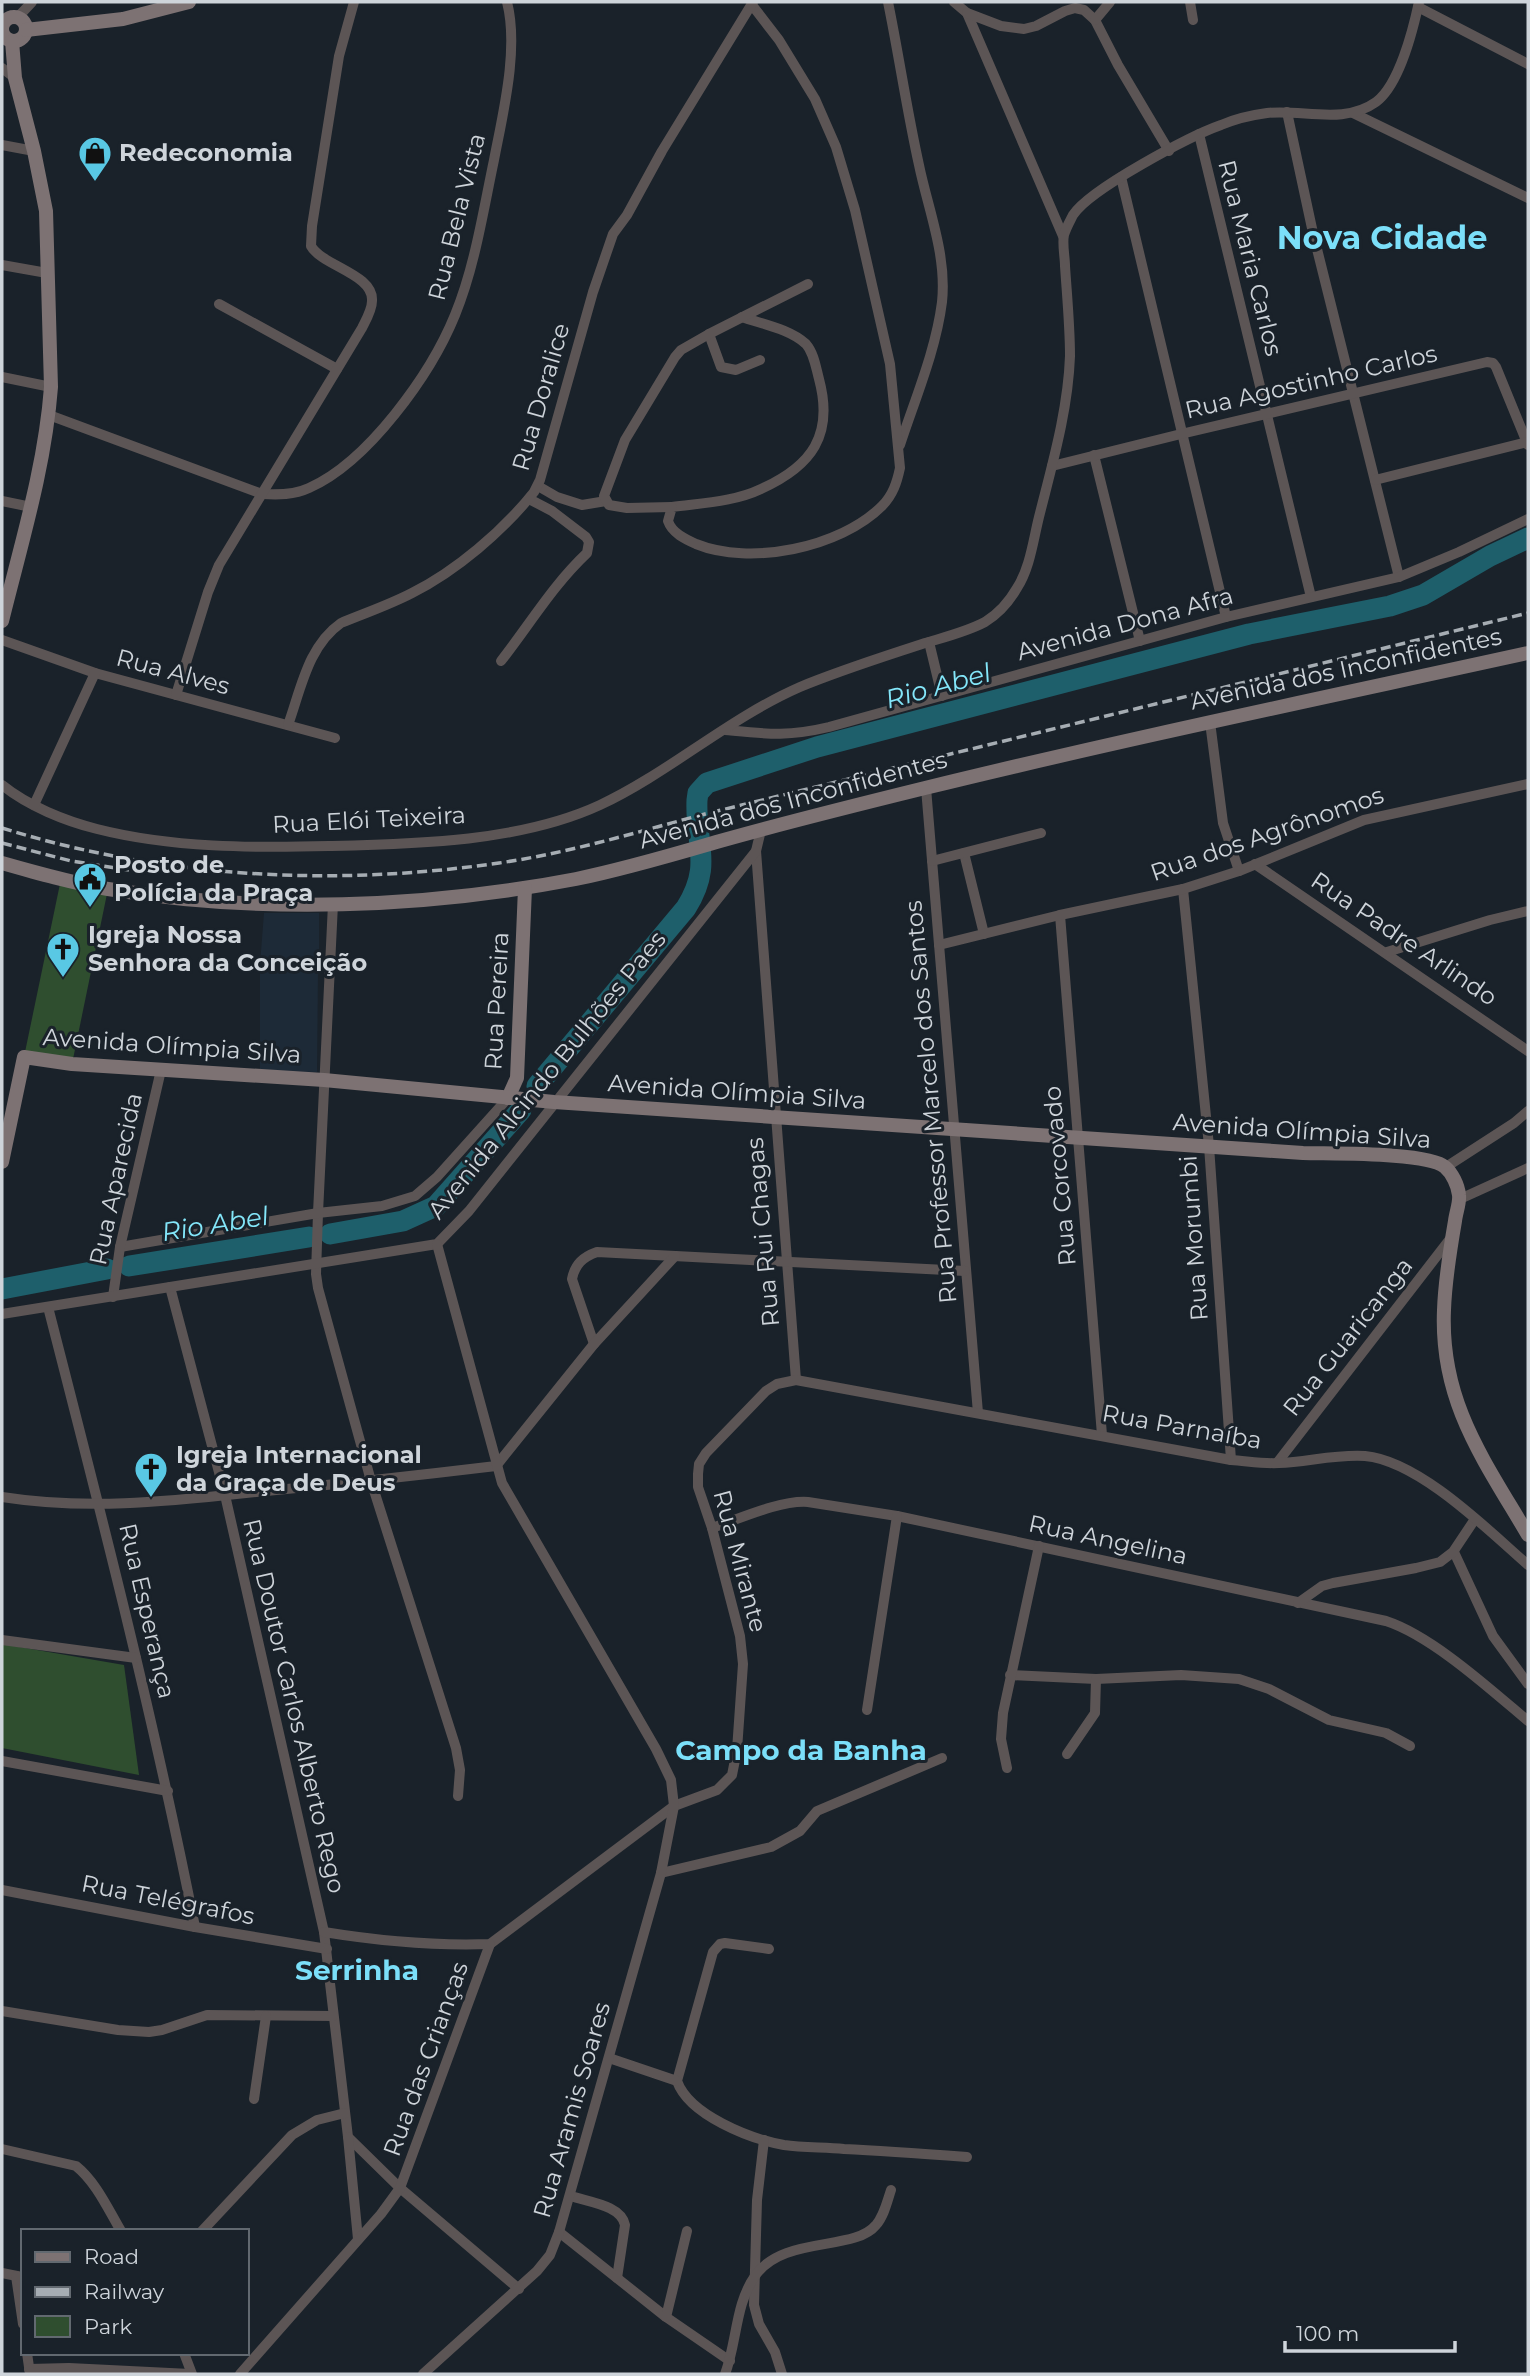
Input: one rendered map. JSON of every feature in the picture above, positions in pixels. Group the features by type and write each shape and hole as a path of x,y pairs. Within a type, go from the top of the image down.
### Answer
{"main road":[{"path":"12,41 2,32 2,27 17,22 110,21 189,2"},
{"path":"2,5 17,22 21,38 12,41"},
{"path":"2,621 31,507 49,415 51,387 46,211 15,78 12,41"},
{"name":"Avenida dos Inconfidentes","path":"2,863 108,888 201,900 333,904 525,888 621,869 926,788 1210,722 1528,653"},
{"name":"Rua Pereira","path":"513,1098 517,1078 525,888"},
{"name":"Avenida Olímpia Silva","path":"2,1162 24,1057 72,1064 324,1080 548,1101 1425,1159 1446,1167"},
{"path":"1446,1167 1457,1184 1460,1199 1446,1287 1443,1328 1449,1381 1463,1423 1528,1535"}],"street":[{"path":"17,22 32,2"},
{"path":"176,695 214,578 226,552 362,328 373,298 368,287 360,280 313,251 311,238 339,56 354,2"},
{"name":"Rua Bela Vista","path":"49,415 262,494 286,494 308,489 337,472 378,433 405,401 446,335 456,313 476,246 503,116 511,32 507,2"},
{"path":"888,2 917,156 936,232 942,281 942,300 934,338 899,446"},
{"path":"954,2 967,13 1001,26 1024,29 1036,26 1076,5 1084,10 1095,20 1118,65 1169,150"},
{"path":"1095,20 1110,2"},
{"path":"1190,2 1193,20"},
{"path":"672,507 668,521 673,530 692,542 723,553 753,555 827,539 871,515 883,505 897,483 900,468 890,363 855,210 836,147 815,99 779,40 752,3"},
{"name":"Rua Doralice","path":"288,725 316,649 332,629 438,579 462,561 529,499 538,486 593,292 613,234 627,215 662,151 752,3"},
{"path":"1063,236 1075,212 1099,192 1199,134 1249,117 1287,112 1328,115 1353,113 1378,101 1394,80 1419,4 1528,64"},
{"name":"Rua Elói Teixeira","path":"2,785 34,805 96,829 174,842 289,847 442,840 510,831 569,816 599,805 682,758 757,708 850,667 985,622 1001,610 1018,587 1030,555 1068,386 1070,355 1063,236 967,13"},
{"path":"2,68 15,78"},
{"path":"1287,112 1313,233 1399,577"},
{"path":"1353,113 1528,198"},
{"name":"Rua Maria Carlos","path":"1199,134 1311,597"},
{"path":"2,145 34,151"},
{"path":"1121,177 1226,617"},
{"path":"2,265 47,273"},
{"path":"742,317 799,339 810,349 825,407 819,439 809,456 798,467 760,490 724,499 672,507 620,508 609,505 605,491 625,440 681,350 709,334 742,317 808,284"},
{"path":"219,304 337,369"},
{"path":"709,334 721,367 736,370 760,360"},
{"name":"Rua Agostinho Carlos","path":"1052,466 1479,364 1493,363 1528,444"},
{"path":"2,377 51,387"},
{"path":"1375,480 1528,444"},
{"path":"1094,455 1140,641"},
{"path":"538,486 557,498 582,505 606,501"},
{"path":"501,661 555,586 589,548 586,537 579,531 552,511 529,499"},
{"path":"2,501 31,507"},
{"name":"Avenida Dona Afra","path":"724,730 779,736 799,734 1226,617 1399,577 1528,519"},
{"name":"Rua Alves","path":"2,640 95,673 335,738"},
{"path":"929,642 942,696"},
{"path":"34,805 95,673"},
{"path":"1210,722 1219,803 1239,871"},
{"name":"Rua dos Agrônomos","path":"939,945 1060,915 1183,889 1239,871 1364,820 1528,784"},
{"name":"Rua Professor Marcelo dos Santos","path":"926,788 978,1413"},
{"name":"Rua Rui Chagas","path":"761,830 756,851 796,1380"},
{"path":"932,861 1041,834"},
{"name":"Avenida Alcindo Bulhões Paes","path":"2,1314 113,1292 170,1287 437,1244 469,1211 548,1101 756,851"},
{"path":"964,853 984,934"},
{"name":"Rua Padre Arlindo","path":"1255,864 1528,1051"},
{"name":"Rua Morumbi","path":"1183,889 1209,1146 1231,1460"},
{"path":"333,904 318,1218 318,1288 371,1481 456,1748 460,1770 458,1796"},
{"path":"1387,952 1528,911"},
{"name":"Rua Corcovado","path":"1060,915 1102,1435"},
{"name":"Rua Aparecida","path":"113,1292 119,1251 161,1070"},
{"name":"Rua Pereira","path":"119,1251 318,1218 382,1206 415,1196 437,1177 513,1098"},
{"path":"1446,1167 1528,1111"},
{"path":"1460,1199 1528,1168"},
{"name":"Rua Guaricanga","path":"1277,1463 1453,1236"},
{"path":"437,1244 496,1466 509,1497 656,1749 671,1780 674,1806"},
{"path":"594,1344 572,1279 578,1263 597,1252 965,1271"},
{"path":"2,1497 54,1504 100,1506 371,1481 496,1466 594,1344 675,1256"},
{"name":"Rua Doutor Carlos Alberto Rego","path":"170,1287 225,1495 324,1932 358,2239"},
{"name":"Rua Esperança","path":"48,1307 100,1506 168,1791 195,1927"},
{"name":"Rua Parnaíba","path":"796,1380 1231,1460 1277,1463 1350,1456 1384,1460 1417,1474 1528,1565"},
{"name":"Rua Mirante","path":"490,1944 674,1806 711,1793 722,1787 732,1775 736,1760 743,1664 740,1636 712,1528 698,1487 699,1464 706,1453 766,1391 777,1384 796,1380"},
{"name":"Rua Angelina","path":"712,1528 800,1502 897,1516 1395,1625 1436,1649 1528,1721"},
{"path":"867,1710 897,1516"},
{"path":"1298,1603 1322,1586 1430,1565 1447,1558 1454,1552 1475,1519"},
{"path":"1007,1768 1001,1727 1039,1546"},
{"path":"1454,1552 1493,1636 1528,1684"},
{"path":"2,1640 136,1658"},
{"path":"1010,1675 1096,1679 1181,1675 1239,1679 1269,1689 1329,1720 1386,1733 1410,1746"},
{"path":"1067,1754 1095,1713 1096,1679"},
{"path":"661,1873 771,1847 800,1831 817,1811 942,1758"},
{"path":"2,1761 168,1791"},
{"name":"Rua Aramis Soares","path":"423,2374 519,2289 550,2255 571,2196 661,1873 674,1806"},
{"name":"Rua Telégrafos","path":"2,1889 195,1927 327,1949"},
{"path":"324,1932 411,1943 490,1944"},
{"path":"769,1949 725,1943 720,1944 713,1952 677,2081 683,2094 703,2112 746,2134 785,2145 967,2157"},
{"name":"Rua das Crianças","path":"358,2239 400,2188 490,1944"},
{"path":"2,2011 136,2031 162,2030 207,2015 333,2016"},
{"path":"254,2099 266,2016"},
{"path":"609,2058 677,2081"},
{"path":"204,2229 292,2135 317,2120 345,2113"},
{"path":"348,2137 400,2188 519,2289"},
{"path":"764,2140 757,2200 755,2315 780,2363 782,2374"},
{"path":"2,2149 76,2166 85,2173 120,2229"},
{"path":"725,2374 741,2312 754,2277 775,2259 788,2253 856,2237 872,2230 882,2216 891,2190"},
{"path":"571,2196 616,2211 622,2216 625,2225 617,2278"},
{"path":"666,2317 687,2231"},
{"path":"559,2232 666,2317 730,2361"},
{"path":"240,2374 358,2239"},
{"path":"2,2273 19,2276 21,2300"},
{"path":"29,2371 69,2368 191,2374 185,2355"}],"shaded area":[{"path":"264,913 319,913 319,966 260,964"},
{"path":"260,970 318,970 317,1072 260,1071"}],"green space":[{"path":"61,879 108,889 72,1064 24,1057"},
{"path":"2,1644 124,1665 139,1775 2,1748"}],"waterway":[{"name":"Rio Abel","path":"537,1086 686,908 699,879 701,855 697,800 698,793 707,783 817,747 1249,634 1390,606 1423,595 1490,556 1528,538"},
{"name":"Rio Abel","path":"330,1234 403,1221 436,1206 521,1110"},
{"name":"Rio Abel","path":"129,1266 309,1237"},
{"name":"Rio Abel","path":"2,1289 107,1269"}],"railway":[{"path":"2,828 62,845 124,858 248,873 374,875 499,863 577,848 705,814 1528,613"},
{"path":"2,843 71,861 142,872"}],"place":[{"name":"Redeconomia","path":"95,183"},
{"name":"Posto de Polícia da Praça","path":"90,909"},
{"name":"Igreja Nossa Senhora da Conceição","path":"63,979"},
{"name":"Igreja Internacional da Graça de Deus","path":"151,1499"}],"district":[{"name":"Nova Cidade","path":"1382,238"},
{"name":"Campo da Banha","path":"801,1750"},
{"name":"Serrinha","path":"357,1970"}]}
